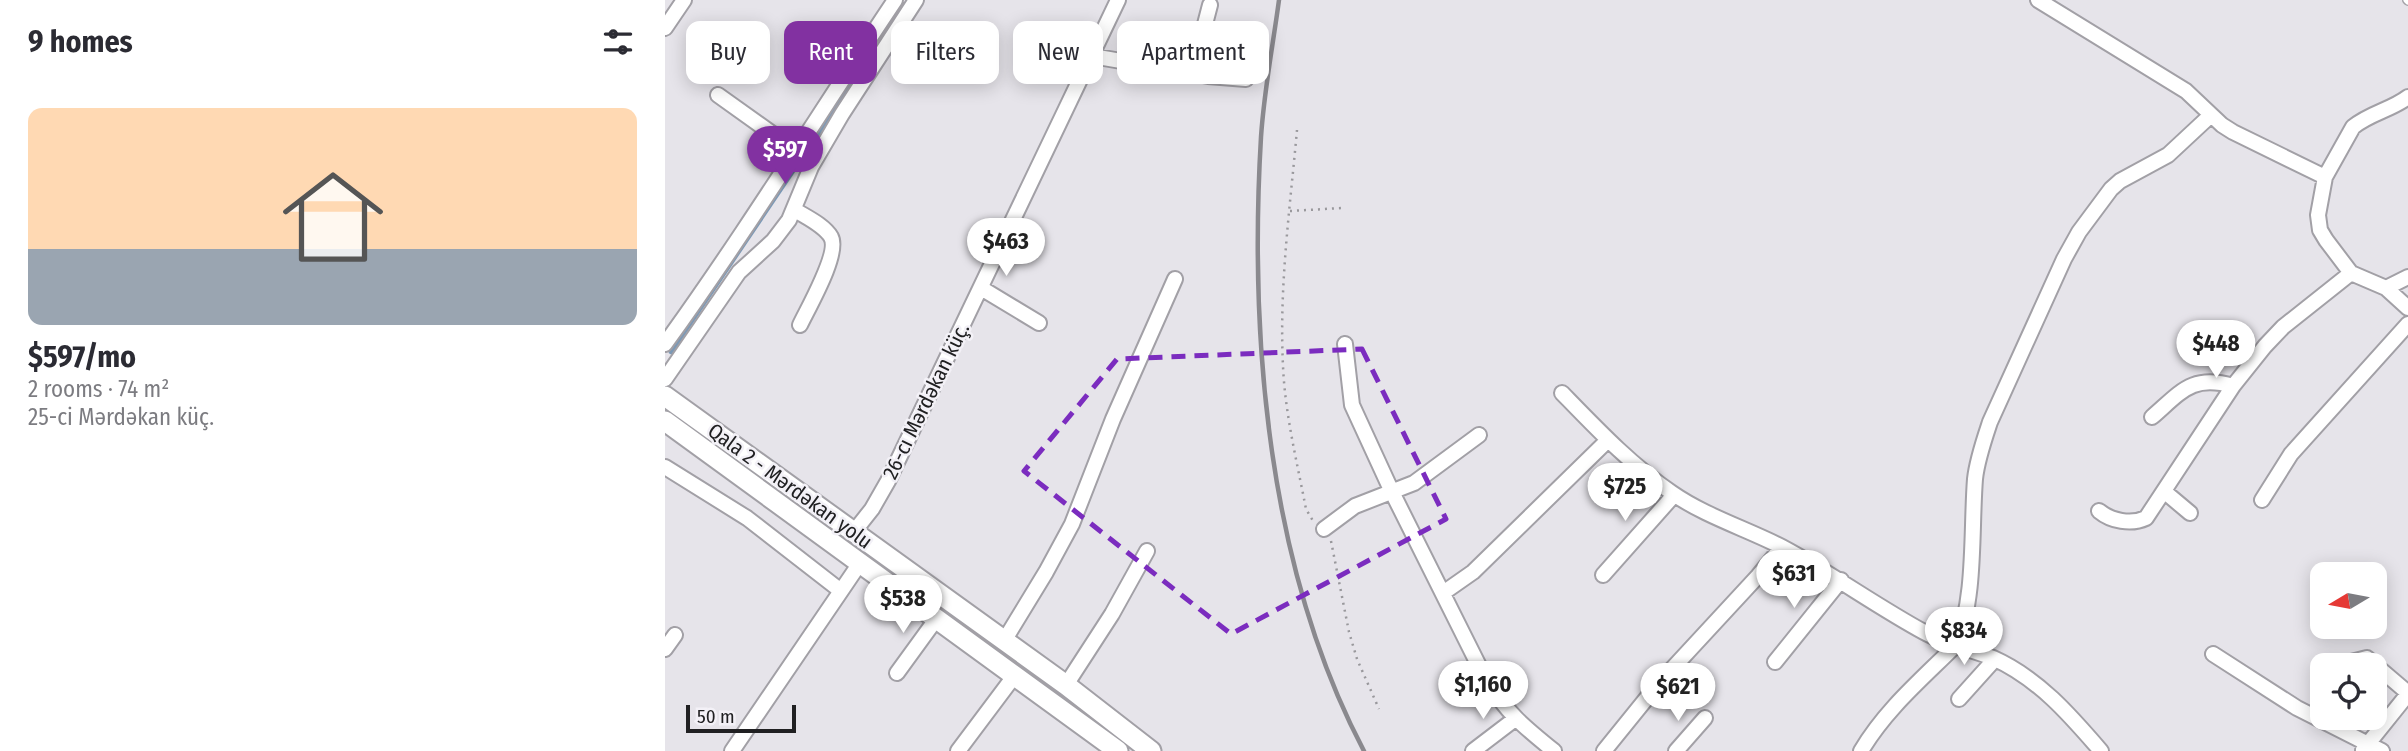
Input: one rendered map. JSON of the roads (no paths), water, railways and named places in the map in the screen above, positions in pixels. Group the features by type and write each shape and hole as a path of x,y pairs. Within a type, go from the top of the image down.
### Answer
{"main road":[{"name":"Qala 2 - Mərdəkan yolu","path":"665,396 1066,685 1151,751"},
{"path":"665,421 1015,675 1112,749"},
{"path":"841,549 853,533"}],"street":[{"path":"665,28 684,0"},
{"path":"665,344 750,223 895,0"},
{"path":"665,379 739,272 783,230 795,210 817,156 855,92 916,0"},
{"name":"26-cı Mərdəkan küç.","path":"1103,32 1118,0"},
{"path":"2038,0 2186,91 2232,132 2325,177"},
{"path":"1206,21 1210,5"},
{"name":"26-cı Mərdəkan küç.","path":"853,533 872,509 888,481 1079,84"},
{"path":"718,95 795,150"},
{"path":"2408,97 2353,127 2325,177 2318,215 2320,230 2351,273 2386,288 2408,308"},
{"path":"1861,751 1892,707 1956,645 1965,618 1976,476 1982,446 1990,422 2064,259 2079,232 2111,189 2120,181 2168,155 2211,115"},
{"path":"795,210 824,228 831,236 833,244 829,262 800,325"},
{"path":"2099,510 2112,520 2140,521 2150,514 2233,386 2283,327 2351,273"},
{"path":"2386,288 2408,276"},
{"path":"1004,641 1072,524 1113,419 1175,279"},
{"path":"981,288 1039,323"},
{"path":"2262,500 2291,454 2408,324"},
{"path":"1345,344 1352,405 1392,492 1485,678 1515,719 1555,751"},
{"path":"2153,417 2189,385 2203,383 2233,386"},
{"path":"1562,393 1630,461 1674,495 1782,547 1924,632 1995,659 2032,681 2049,695 2101,751"},
{"path":"1324,529 1355,506 1414,484 1479,435"},
{"path":"1443,593 1473,572 1608,440"},
{"path":"665,467 747,518 841,591"},
{"path":"2165,492 2190,513"},
{"path":"1603,575 1674,495"},
{"path":"1604,751 1659,683 1782,547"},
{"path":"1066,685 1096,640 1147,551"},
{"path":"731,751 860,563"},
{"path":"1775,662 1841,580"},
{"path":"897,673 937,618"},
{"path":"665,649 675,635"},
{"path":"2213,654 2285,702 2365,747 2382,751"},
{"path":"1959,699 1995,659"},
{"path":"958,751 1015,675"},
{"path":"2365,747 2408,693 2387,675"},
{"path":"1676,751 1705,718"},
{"path":"1473,751 1515,719"}],"waterway":[{"path":"671,352 852,84"}],"railway":[{"path":"1279,0 1266,85 1258,214 1263,372 1272,452 1286,530 1306,607 1332,681 1364,751"}]}
